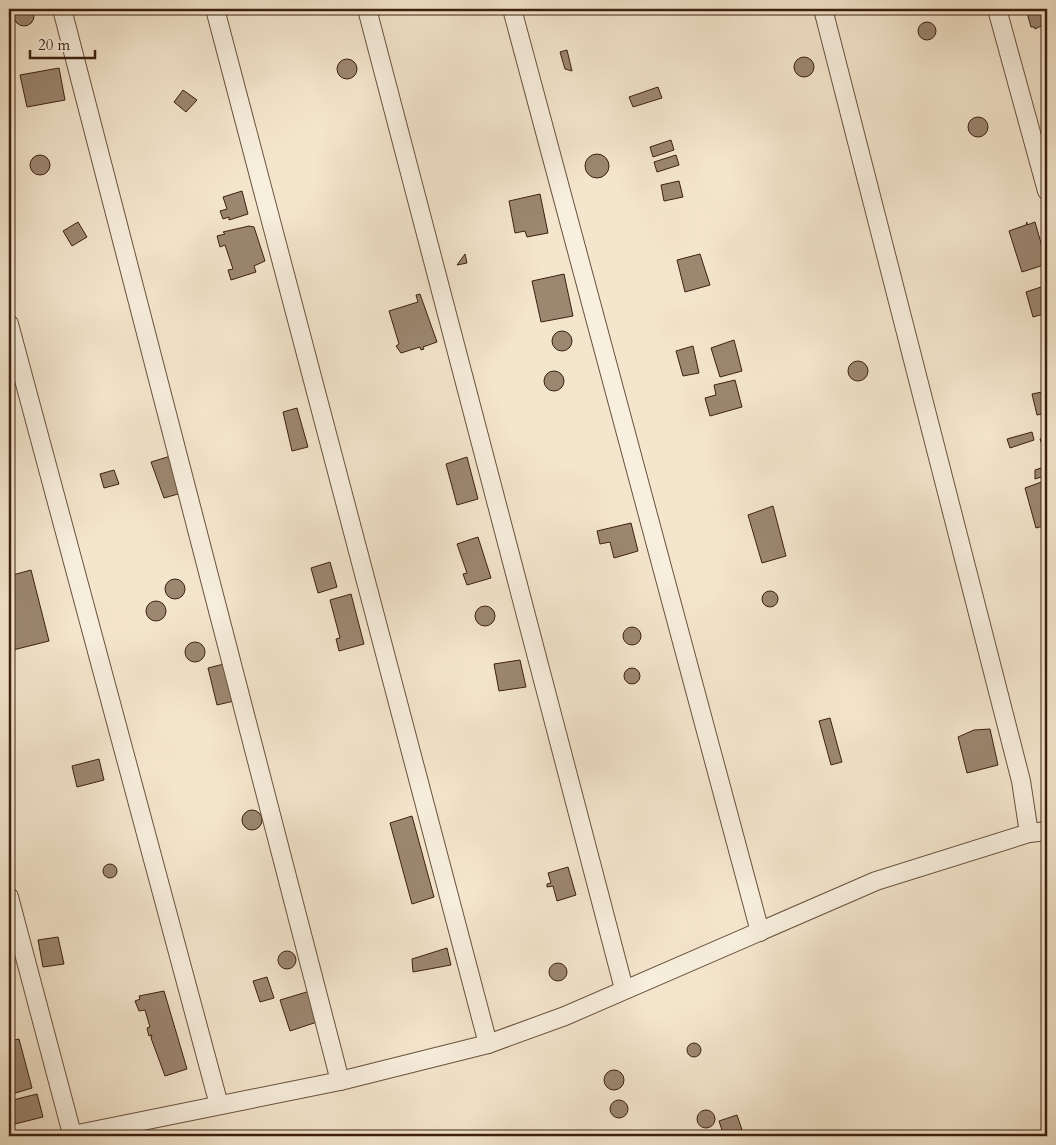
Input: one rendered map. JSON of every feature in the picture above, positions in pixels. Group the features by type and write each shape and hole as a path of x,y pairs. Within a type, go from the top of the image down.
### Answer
{"street":[{"path":"62,9 340,1082"},
{"path":"215,9 488,1044"},
{"path":"368,9 624,989"},
{"path":"512,9 760,932"},
{"path":"823,9 1016,762 1028,834"},
{"path":"997,9 1047,191"},
{"path":"9,324 219,1105"},
{"path":"9,898 70,1135 340,1082 488,1044 565,1016 876,881 1028,834 1047,831"}],"building":[{"path":"24,6 31,9 34,16 31,23 24,26 17,23 14,16 17,9"},
{"path":"1026,9 1042,9 1047,23 1035,29 1031,27"},
{"path":"923,22 931,22 936,27 934,38 923,40 918,35 918,27"},
{"path":"567,50 572,71 565,69 560,52"},
{"path":"804,57 811,60 814,67 811,74 804,77 797,74 794,67 797,60"},
{"path":"347,59 354,62 357,69 354,76 347,79 340,76 337,69 340,62"},
{"path":"59,68 65,100 27,107 20,75"},
{"path":"658,87 662,98 633,107 629,97"},
{"path":"183,90 197,100 186,112 174,102"},
{"path":"978,117 985,120 988,127 985,134 978,137 971,134 968,127 971,120"},
{"path":"671,140 674,150 653,157 650,147"},
{"path":"597,154 606,157 609,166 606,175 597,178 588,175 585,166 588,157"},
{"path":"40,155 47,158 50,165 47,172 40,175 33,172 30,165 33,158"},
{"path":"676,155 679,165 657,172 654,162"},
{"path":"679,181 683,197 664,201 661,185"},
{"path":"242,191 248,214 229,220 229,217 223,219 220,211 227,209 223,197"},
{"path":"540,194 548,233 527,237 525,231 515,233 509,201"},
{"path":"78,222 87,237 72,246 63,231"},
{"path":"1027,222 1027,225 1035,222 1047,264 1022,272 1009,231 1026,225"},
{"path":"249,226 254,227 265,261 254,266 256,272 231,280 228,270 233,269 225,245 220,247 217,236 225,234 223,232"},
{"path":"465,254 467,263 457,265"},
{"path":"700,254 710,285 685,292 677,260"},
{"path":"564,274 573,316 541,322 532,281"},
{"path":"1047,285 1047,313 1033,317 1026,292"},
{"path":"420,294 437,342 423,347 424,349 421,350 420,347 401,353 396,346 399,344 389,311 418,302 416,295"},
{"path":"562,331 569,334 572,341 569,348 562,351 555,348 552,341 555,334"},
{"path":"734,340 742,371 720,377 711,348"},
{"path":"693,346 699,373 683,376 676,351"},
{"path":"858,361 865,364 868,371 865,378 858,381 851,378 848,371 851,364"},
{"path":"554,371 561,374 564,381 561,388 554,391 547,388 544,381 547,374"},
{"path":"735,380 742,407 710,416 705,398 716,395 714,385"},
{"path":"1047,391 1047,413 1037,415 1032,394"},
{"path":"297,408 308,447 292,451 283,412"},
{"path":"1032,432 1034,440 1010,448 1007,439"},
{"path":"1047,435 1047,460 1040,439"},
{"path":"174,455 185,492 164,498 151,462"},
{"path":"467,457 478,499 457,505 446,464"},
{"path":"1047,466 1047,475 1035,479 1035,470"},
{"path":"114,470 119,484 104,488 100,474"},
{"path":"1047,480 1047,525 1036,528 1025,488"},
{"path":"773,506 786,556 762,563 748,515"},
{"path":"631,523 638,551 614,558 610,542 600,544 597,531"},
{"path":"478,537 491,578 467,585 463,574 467,573 457,544"},
{"path":"330,562 337,587 318,593 311,568"},
{"path":"31,570 49,641 13,650 9,632 9,576"},
{"path":"175,579 182,582 185,589 182,596 175,599 168,596 165,589 168,582"},
{"path":"767,591 773,591 778,596 776,605 767,607 762,602 762,596"},
{"path":"351,594 364,644 339,651 336,639 340,638 330,600"},
{"path":"156,601 163,604 166,611 163,618 156,621 149,618 146,611 149,604"},
{"path":"485,606 492,609 495,616 492,623 485,626 478,623 475,616 478,609"},
{"path":"632,627 638,630 641,636 638,642 632,645 626,642 623,636 626,630"},
{"path":"195,642 202,645 205,652 202,659 195,662 188,659 185,652 188,645"},
{"path":"520,660 526,687 499,691 494,664"},
{"path":"224,664 234,701 217,705 208,668"},
{"path":"632,668 640,676 632,684 624,676"},
{"path":"830,718 842,762 831,765 819,721"},
{"path":"990,729 998,765 967,773 958,737 974,730"},
{"path":"13,735 14,738 11,741 14,750 9,752 9,736"},
{"path":"99,759 104,780 77,787 72,766"},
{"path":"252,810 259,813 262,820 259,827 252,830 245,827 242,820 245,813"},
{"path":"412,816 434,897 412,904 390,823"},
{"path":"107,864 113,864 117,871 113,878 107,878 103,874 103,868"},
{"path":"568,867 576,895 557,901 553,886 547,887 547,884 551,883 548,873"},
{"path":"58,937 64,964 43,967 38,940"},
{"path":"447,948 451,965 413,972 412,959"},
{"path":"283,951 291,951 296,956 294,967 283,969 278,964 278,956"},
{"path":"558,963 564,966 567,972 564,978 558,981 552,978 549,972 552,966"},
{"path":"267,977 274,998 260,1002 253,981"},
{"path":"164,991 187,1069 165,1076 151,1038 152,1035 149,1036 147,1028 150,1027 145,1010 139,1011 135,1001 140,999 139,996"},
{"path":"310,991 320,1021 290,1031 280,1000"},
{"path":"19,1039 32,1088 9,1095 9,1041"},
{"path":"691,1043 697,1043 701,1050 697,1057 691,1057 687,1053 687,1047"},
{"path":"614,1070 621,1073 624,1080 621,1087 614,1090 607,1087 604,1080 607,1073"},
{"path":"37,1094 43,1117 15,1124 9,1101"},
{"path":"619,1100 625,1103 628,1109 625,1115 619,1118 613,1115 610,1109 613,1103"},
{"path":"706,1110 712,1113 715,1119 712,1125 706,1128 700,1125 697,1119 700,1113"},
{"path":"737,1115 744,1136 724,1136 719,1121"}]}
